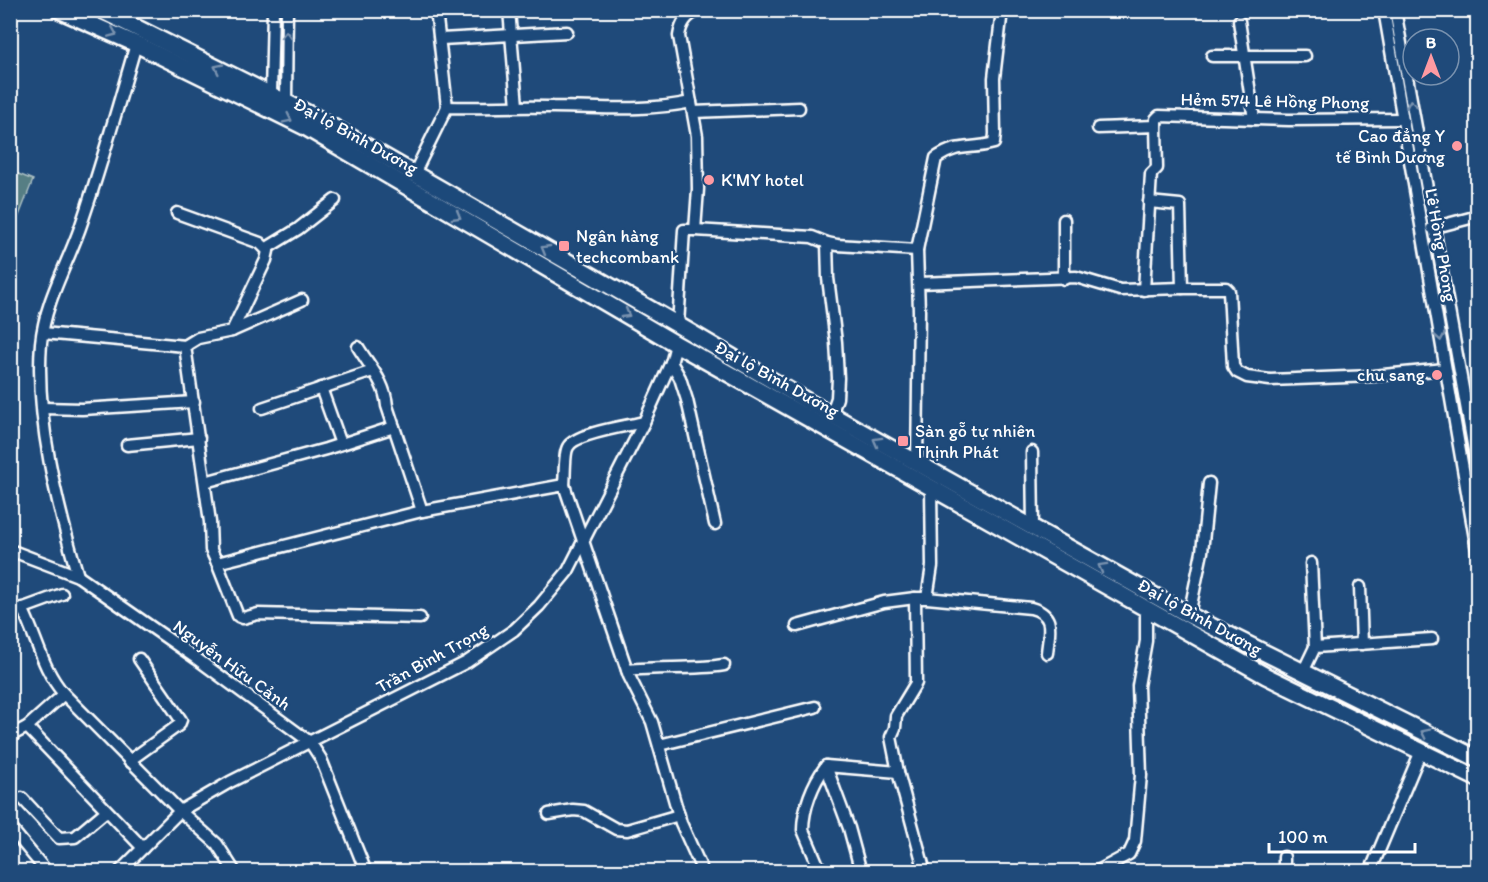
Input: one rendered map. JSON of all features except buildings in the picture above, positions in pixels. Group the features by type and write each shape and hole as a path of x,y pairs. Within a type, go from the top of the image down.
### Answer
{"highway":[{"name":"Đại lộ Bình Dương","path":"59,10 136,44 305,128 676,344 1266,676 1478,779"},
{"name":"Đại lộ Bình Dương","path":"101,10 286,102 678,325 831,415 1189,615 1478,759"},
{"path":"676,344 678,325"}],"street":[{"path":"271,94 273,10"},
{"path":"286,102 287,10"},
{"path":"414,174 447,107 436,10"},
{"path":"509,10 517,106"},
{"path":"695,230 699,166 692,107 679,36 681,25 688,16 699,10"},
{"path":"917,463 919,283 917,250 936,158 958,147 994,143 994,78 1002,10"},
{"name":"Lê Hồng Phong","path":"1384,10 1478,556"},
{"name":"Lê Hồng Phong","path":"1395,10 1432,228 1473,423 1478,472"},
{"path":"1239,21 1254,119"},
{"path":"441,39 567,32"},
{"path":"78,576 61,520 49,457 40,387 43,333 53,295 82,225 136,44"},
{"path":"1212,56 1305,56"},
{"path":"447,107 799,108"},
{"name":"Hẻm 574 Lê Hồng Phong","path":"1156,126 1156,119 1159,116 1254,119 1402,119"},
{"path":"1098,128 1156,126 1156,168 1152,173 1149,202 1144,290"},
{"path":"267,248 298,229 335,200"},
{"path":"1149,202 1180,205 1182,288"},
{"path":"177,213 260,243 267,248"},
{"path":"1432,228 1478,216"},
{"path":"1064,220 1064,279"},
{"path":"678,325 684,230 812,237 837,245 917,250"},
{"path":"827,243 828,278 838,378 837,398 831,415"},
{"path":"232,331 266,260 267,248"},
{"path":"919,283 1076,278 1120,290 1226,288 1229,291 1233,366 1237,372 1247,377 1270,380 1373,376 1445,369"},
{"path":"43,333 185,346 198,338 232,331 302,300"},
{"name":"Trần Bình Trọng","path":"119,872 180,811 310,741 467,662 514,630 568,572 644,422 671,362 676,344"},
{"path":"185,346 205,482 211,550 238,616 243,618 258,614 420,618"},
{"path":"358,347 381,380 386,392 387,406 422,511"},
{"path":"671,362 680,378 687,400 714,524"},
{"path":"262,408 373,371"},
{"path":"321,388 341,444"},
{"path":"43,408 82,409 194,402"},
{"path":"644,422 585,435 573,441 567,448 564,485 627,670 652,722 679,815 703,872"},
{"path":"205,482 394,427"},
{"path":"127,445 199,438"},
{"path":"1032,452 1033,528"},
{"path":"1189,615 1202,552 1209,483"},
{"path":"218,563 422,511 564,485"},
{"path":"927,598 932,566 931,488"},
{"name":"Nguyễn Hữu Cảnh","path":"10,550 78,576 310,741 321,759 366,872"},
{"path":"1303,672 1315,647 1311,563"},
{"path":"1360,587 1362,644"},
{"path":"10,613 62,594"},
{"path":"915,598 916,683 896,717 891,738 924,872"},
{"path":"797,626 884,602 915,598 1031,608 1047,615 1049,621 1047,653"},
{"path":"22,608 52,681 129,761 217,844 235,872"},
{"path":"1096,872 1129,854 1135,841 1142,775 1138,686 1146,641 1146,609"},
{"path":"1315,647 1432,639"},
{"path":"129,761 179,725 182,720 140,659"},
{"path":"627,670 700,669 724,665"},
{"path":"10,736 27,727 64,694"},
{"path":"659,745 815,708"},
{"path":"27,727 143,848"},
{"path":"1370,872 1421,752"},
{"path":"826,766 898,772"},
{"path":"821,872 803,830 803,824 812,789 826,766"},
{"path":"826,766 849,828 861,872"},
{"path":"22,798 59,838 75,837 106,811"},
{"path":"549,814 573,810 584,811 621,830 679,815"},
{"path":"10,827 47,872"},
{"path":"1284,857 1284,872"}],"green space":[{"path":"11,171 33,180 11,236"}],"place":[{"name":"Cao đẳng Y tế Bình Dương","path":"1457,146"},
{"name":"K'MY hotel","path":"709,180"},
{"name":"Ngân hàng techcombank","path":"564,246"},
{"name":"chu sang","path":"1437,375"},
{"name":"Sàn gỗ tự nhiên Thịnh Phát","path":"903,441"}]}
